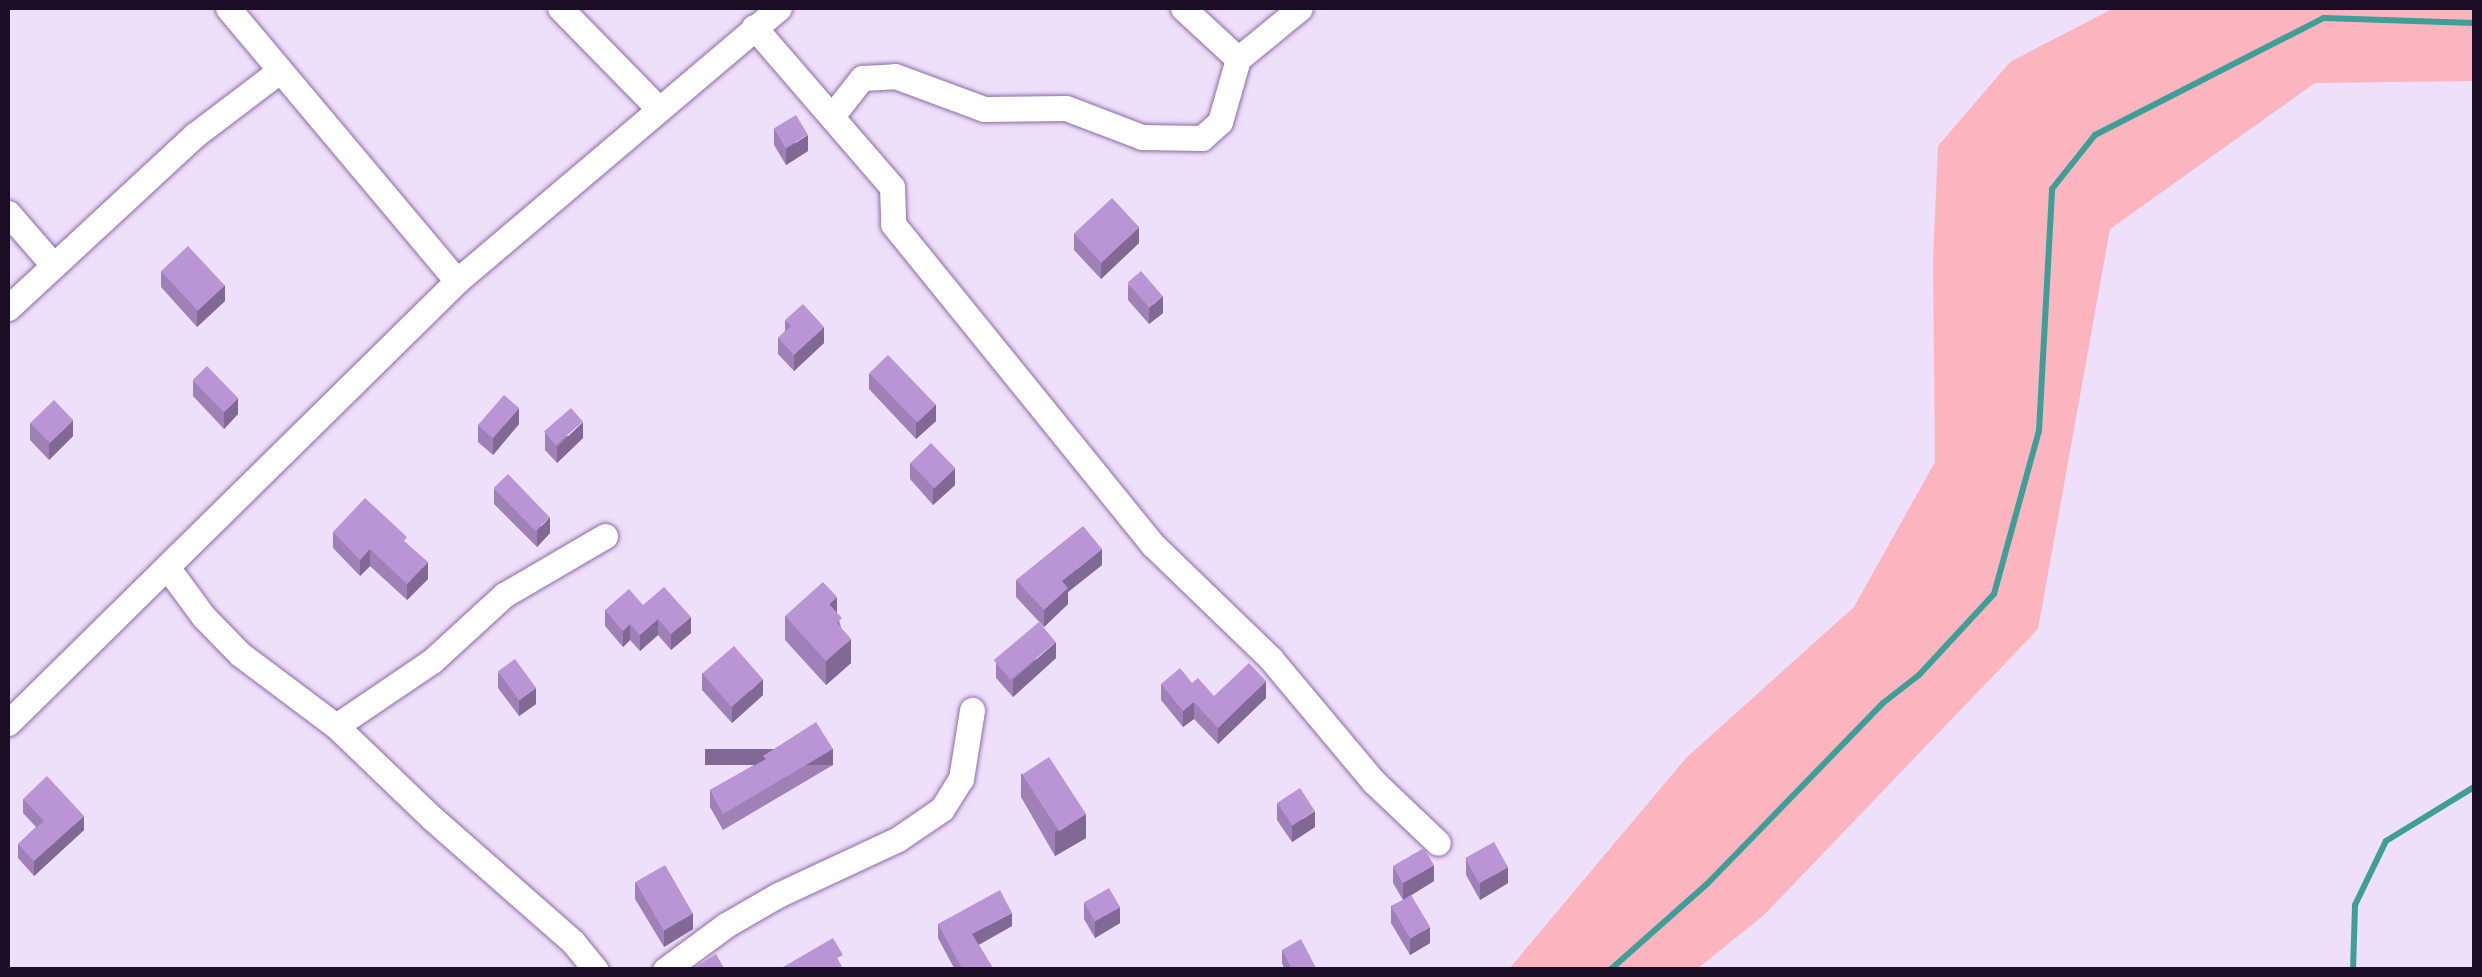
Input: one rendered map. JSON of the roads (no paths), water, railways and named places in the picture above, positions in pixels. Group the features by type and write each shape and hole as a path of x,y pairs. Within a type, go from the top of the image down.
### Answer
{"street":[{"path":"228,8 457,281"},
{"path":"560,8 656,107"},
{"path":"8,723 457,281 656,107 778,8"},
{"path":"1183,8 1238,59"},
{"path":"832,116 862,78 896,76 984,110 1066,108 1142,136 1202,138 1220,122 1238,59 1300,8"},
{"path":"754,28 894,191 893,224 1153,546 1271,659 1374,782 1438,843"},
{"path":"8,308 195,135 278,72"},
{"path":"8,214 53,265"},
{"path":"336,726 432,661 504,595 606,536"},
{"path":"167,567 203,616 240,654 336,726 432,818 573,942 596,970"},
{"path":"665,970 726,925 778,895 898,839 942,809 961,778 972,710"}],"waterway":[{"path":"1610,970 1707,884 1883,703 1919,675 1994,594 2039,431 2052,189 2095,135 2324,18 2474,23"},
{"path":"2353,970 2355,905 2386,841 2474,787"}]}
